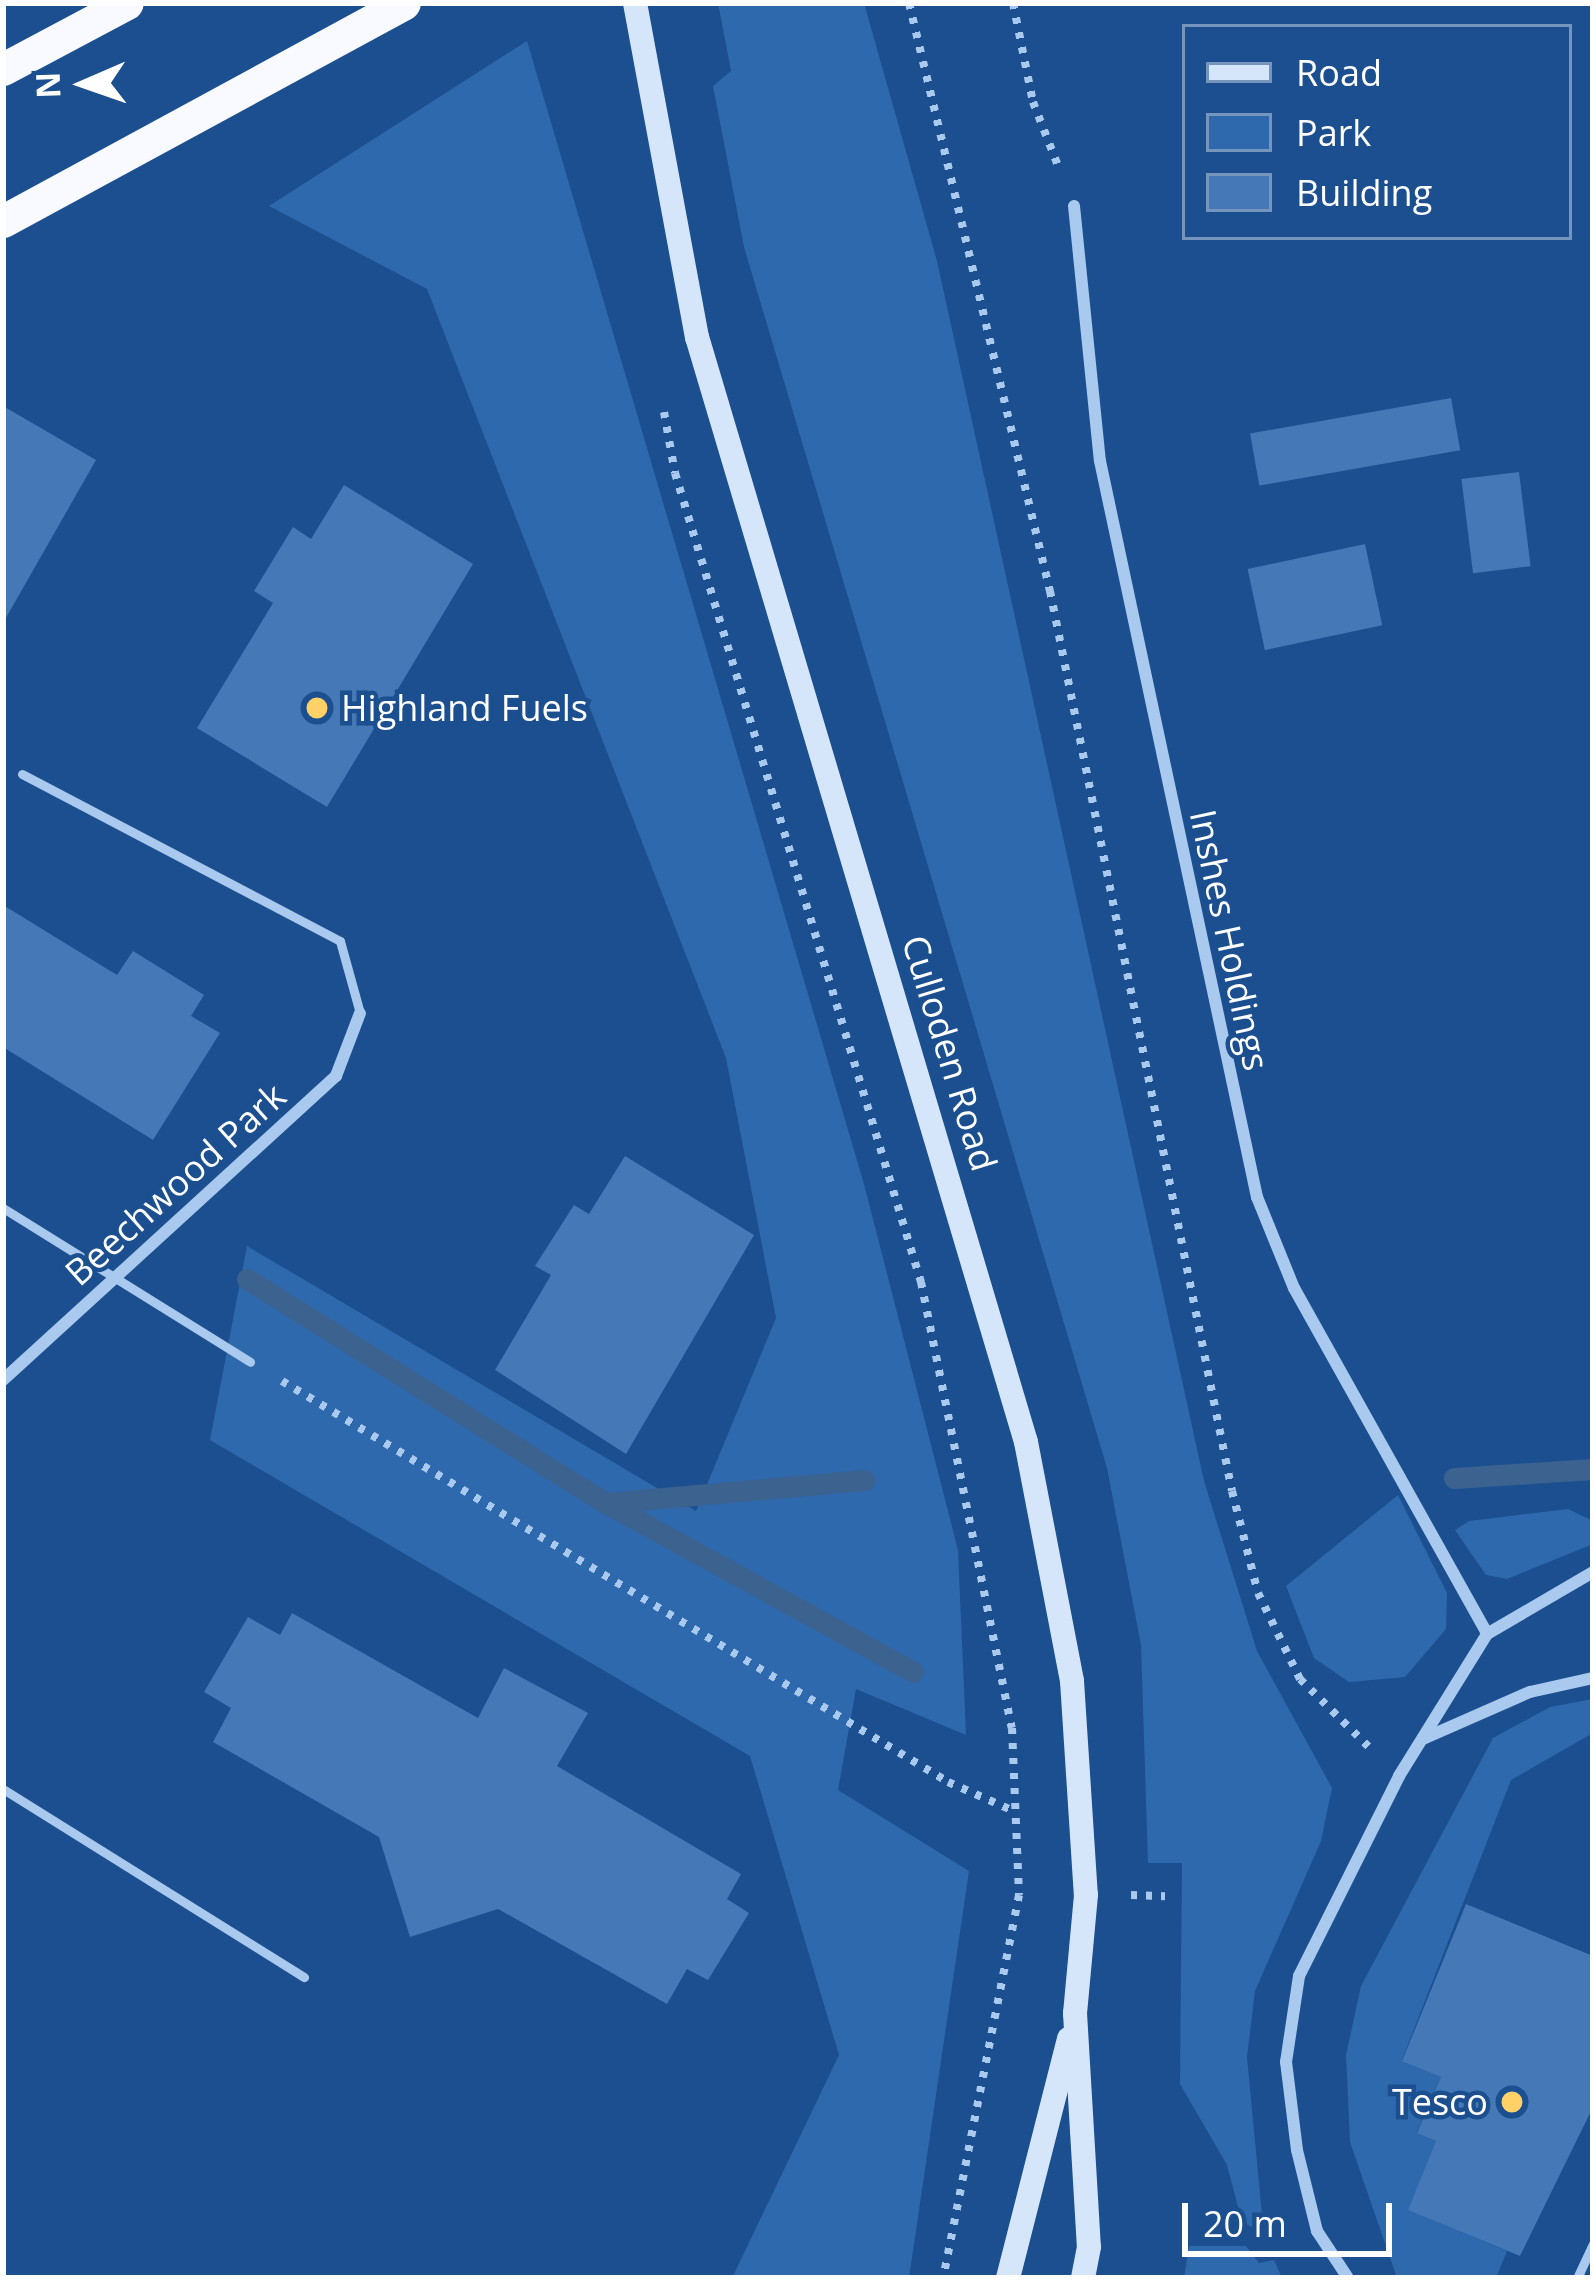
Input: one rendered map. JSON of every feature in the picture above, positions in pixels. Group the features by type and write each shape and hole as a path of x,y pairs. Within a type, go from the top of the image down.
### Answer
{"highway":[{"path":"3,69 127,3"},
{"path":"3,221 404,3"}],"main road":[{"name":"Culloden Road","path":"635,3 698,338 1026,1442 1072,1681 1086,1895 1075,2013 1089,2247 1083,2278"},
{"name":"Culloden Road","path":"1008,2278 1075,2013"}],"street":[{"name":"Inshes Holdings","path":"1074,206 1100,461 1257,1197 1294,1288 1487,1634"},
{"name":"Beechwood Park","path":"3,1380 336,1076 360,1012"},
{"path":"1348,2278 1317,2231 1286,2062 1299,1976 1399,1776 1487,1634 1593,1571"},
{"path":"1422,1739 1530,1692 1593,1678"}],"lane":[{"path":"22,774 340,940 360,1012"},
{"path":"3,1208 250,1362"},
{"path":"3,1789 304,1977"},
{"path":"1577,2278 1593,2243"}],"path":[{"path":"909,3 1050,591 1258,1593 1300,1679 1399,1776"},
{"path":"1013,3 1033,102 1074,206"},
{"path":"663,405 675,473 921,1282 1012,1728 1018,1895 943,2278"},
{"path":"250,1362 948,1782 1016,1812"}],"green space":[{"path":"718,3 864,3 937,261 1204,1481 1257,1651 1332,1788 1321,1841 1255,1991 1247,2057 1263,2225 1254,2228 1242,2222 1227,2165 1180,2084 1182,1863 1148,1863 1141,1645 1107,1468 744,247 713,86 731,71"},
{"path":"527,41 864,1184 958,1550 966,1735 856,1689 838,1790 969,1871 909,2278 732,2278 839,2055 750,1756 210,1440 247,1246 696,1511 776,1318 726,1058 427,289 269,206"},
{"path":"1398,1495 1447,1593 1446,1629 1405,1677 1349,1682 1314,1658 1286,1586"},
{"path":"1568,1509 1593,1521 1593,1544 1507,1579 1486,1575 1455,1530 1469,1521"},
{"path":"1593,1699 1593,1733 1511,1780 1402,2060 1441,2077 1417,2132 1436,2141 1409,2210 1507,2251 1496,2278 1397,2278 1350,2142 1346,2055 1361,1986 1493,1738 1550,1707"},
{"path":"1189,2246 1246,2246 1259,2263 1274,2260 1282,2278 1184,2278"}],"building":[{"path":"1451,398 1460,450 1259,486 1250,433"},
{"path":"3,406 96,460 3,623"},
{"path":"1519,472 1531,566 1473,573 1461,479"},
{"path":"344,485 473,564 327,807 197,728 273,603 254,591 293,527 311,539"},
{"path":"1365,544 1382,625 1265,650 1248,569"},
{"path":"3,905 117,975 133,951 204,995 191,1016 220,1033 153,1140 3,1047"},
{"path":"625,1156 754,1235 626,1454 495,1370 551,1275 535,1266 574,1205 589,1214"},
{"path":"292,1613 478,1718 504,1668 588,1713 557,1766 741,1874 727,1899 749,1913 708,1980 687,1969 667,2004 498,1909 410,1937 379,1837 213,1742 231,1708 204,1692 248,1617 280,1635"},
{"name":"Tesco","path":"1466,1904 1593,1956 1593,2107 1520,2256 1408,2210 1436,2141 1417,2133 1441,2077 1402,2061"}],"waterway":[{"path":"247,1279 606,1503 864,1480"},
{"path":"1454,1478 1593,1469"},
{"path":"606,1503 913,1672"}],"place":[{"name":"Highland Fuels","path":"317,708"},
{"name":"Tesco","path":"1512,2102"}]}
